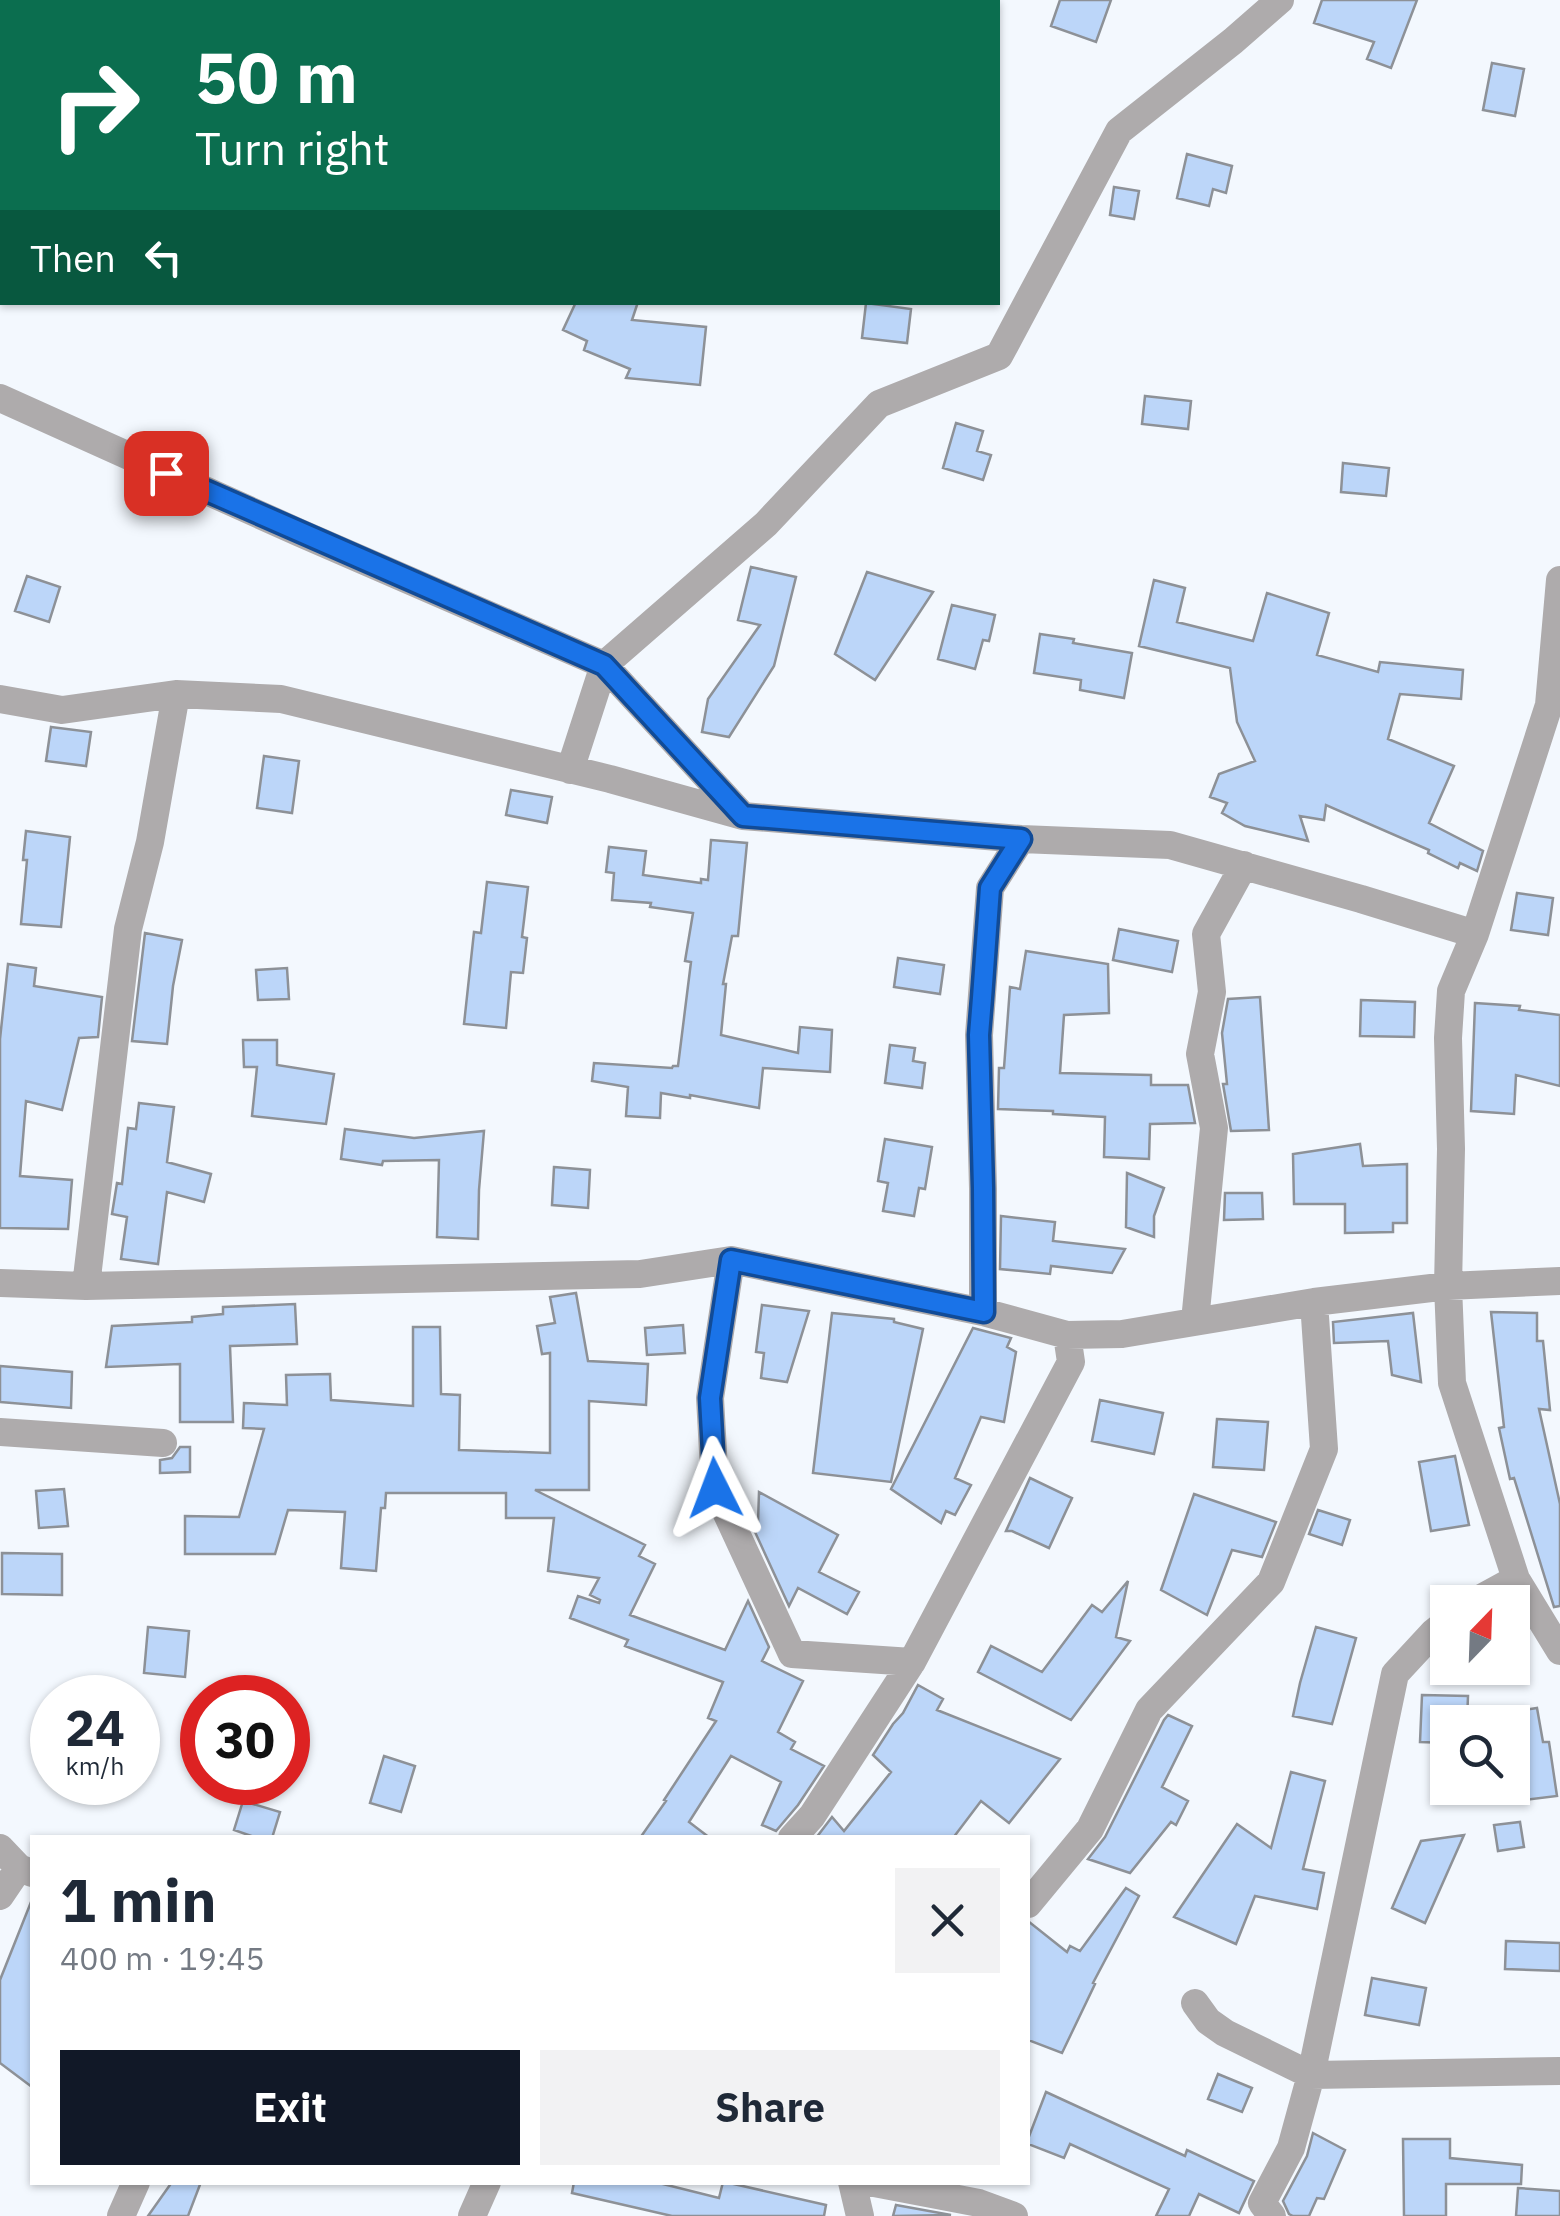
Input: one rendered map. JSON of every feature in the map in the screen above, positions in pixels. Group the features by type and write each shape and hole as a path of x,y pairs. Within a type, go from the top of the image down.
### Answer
{"street":[{"path":"570,770 604,665 766,524 879,404 999,356 1119,130 1280,0"},
{"path":"0,398 604,665 743,816"},
{"path":"1560,580 1550,706 1475,934 1451,990 1448,1038 1452,1383 1516,1578 1560,1651"},
{"path":"0,699 62,710 176,694 281,699 743,816 1021,839 1170,845 1475,934"},
{"path":"86,1286 128,928 150,842 176,694"},
{"path":"984,1312 979,1035 990,888 1021,839"},
{"path":"1195,1321 1214,1128 1200,1054 1212,992 1206,934 1244,865"},
{"path":"731,1260 710,1398 715,1488 722,1504 792,1654 912,1662"},
{"path":"0,1282 86,1286 640,1274 731,1260 984,1312 1066,1336 1122,1334 1314,1302 1448,1286 1560,1281"},
{"path":"1030,1902 1090,1829 1148,1710 1272,1582 1324,1449 1314,1302"},
{"path":"795,1835 812,1816 912,1662 1070,1362 1066,1336"},
{"path":"0,1432 163,1443"},
{"path":"1504,1585 1516,1578"},
{"path":"1272,2216 1262,2203 1290,2148 1311,2074 1395,1674 1430,1635"},
{"path":"0,1896 17,1863"},
{"path":"1195,2003 1208,2021 1225,2033 1311,2074 1560,2070"},
{"path":"122,2216 135,2185"},
{"path":"472,2216 486,2185"},
{"path":"853,2185 860,2216"},
{"path":"885,2185 979,2203 1014,2216"}],"building":[{"path":"1060,0 1111,0 1096,42 1051,26"},
{"path":"1322,0 1417,0 1391,68 1367,59 1374,42 1314,23"},
{"path":"1492,63 1524,69 1515,116 1483,110"},
{"path":"1187,154 1232,166 1226,193 1213,189 1209,206 1177,198"},
{"path":"1114,187 1139,191 1134,219 1110,215"},
{"path":"575,305 637,305 632,320 706,327 700,385 626,378 630,369 584,350 587,341 563,330"},
{"path":"866,305 911,309 907,343 862,338"},
{"path":"1145,396 1191,401 1188,429 1142,424"},
{"path":"956,423 983,431 977,451 991,455 983,480 943,468"},
{"path":"1343,463 1389,468 1386,496 1341,492"},
{"path":"751,567 796,577 774,666 729,737 702,732 708,699 760,625 738,620"},
{"path":"867,572 933,592 875,680 835,654"},
{"path":"27,576 60,587 49,622 15,611"},
{"path":"1154,580 1185,588 1177,622 1253,641 1267,593 1329,613 1317,655 1378,672 1380,662 1463,670 1461,699 1400,694 1388,739 1454,766 1429,823 1483,851 1477,871 1460,863 1458,868 1428,853 1429,850 1326,805 1324,820 1300,816 1308,841 1245,826 1222,813 1227,803 1210,797 1219,774 1255,761 1237,722 1230,668 1139,646"},
{"path":"952,605 995,615 989,641 983,640 975,669 938,659"},
{"path":"1040,634 1132,653 1124,698 1080,690 1081,680 1034,673"},
{"path":"51,727 91,732 86,766 46,761"},
{"path":"264,756 299,761 292,813 257,808"},
{"path":"511,790 552,797 547,823 506,815"},
{"path":"26,831 70,837 61,927 21,924"},
{"path":"711,840 747,843 738,936 732,936 723,984 721,1035 798,1053 800,1027 832,1030 830,1072 763,1068 759,1108 661,1093 660,1118 626,1116 628,1087 592,1081 594,1063 678,1066 691,962 685,961 693,913 650,907 651,903 612,900 614,873 606,872 609,847 646,851 643,875 701,883 701,879 708,880"},
{"path":"487,882 528,887 522,937 527,938 523,973 511,972 506,1028 464,1024 474,932 481,933"},
{"path":"1517,893 1553,898 1548,935 1511,930"},
{"path":"1119,929 1178,941 1172,972 1113,960"},
{"path":"145,933 182,940 167,1044 132,1041"},
{"path":"1026,951 1108,964 1109,1013 1064,1015 1060,1073 1151,1075 1151,1085 1188,1085 1195,1123 1150,1124 1149,1159 1104,1157 1105,1117 998,1109 999,1068 1004,1068 1010,987 1020,989"},
{"path":"898,958 944,965 940,994 894,987"},
{"path":"8,964 36,968 34,986 102,997 98,1037 79,1038 62,1110 26,1101 20,1176 72,1180 68,1229 0,1228 0,1039"},
{"path":"287,968 289,999 258,1000 256,970"},
{"path":"1260,997 1269,1130 1231,1131 1223,1084 1227,1084 1222,1033 1228,999"},
{"path":"1361,1000 1415,1002 1414,1037 1360,1036"},
{"path":"1475,1003 1520,1006 1519,1010 1560,1015 1560,1086 1516,1075 1514,1114 1471,1111"},
{"path":"243,1040 277,1040 277,1065 334,1074 326,1124 252,1116 257,1067 244,1067"},
{"path":"890,1045 915,1048 913,1061 925,1063 922,1088 885,1083"},
{"path":"139,1103 174,1107 167,1162 211,1174 204,1202 167,1192 158,1264 121,1259 127,1217 112,1214 117,1183 122,1184 128,1128 136,1129"},
{"path":"345,1129 414,1138 484,1131 478,1239 437,1237 439,1160 383,1161 382,1165 341,1159"},
{"path":"885,1139 932,1147 925,1189 919,1188 914,1216 883,1211 888,1183 878,1181"},
{"path":"1360,1144 1363,1166 1407,1164 1407,1223 1393,1223 1393,1232 1345,1233 1345,1204 1294,1204 1293,1154"},
{"path":"554,1167 590,1170 588,1208 552,1205"},
{"path":"1127,1173 1164,1188 1154,1216 1154,1237 1126,1227"},
{"path":"1225,1193 1262,1193 1263,1219 1224,1220"},
{"path":"1001,1216 1055,1222 1053,1241 1125,1249 1112,1273 1051,1266 1050,1274 1000,1269"},
{"path":"576,1293 588,1361 648,1364 646,1405 589,1401 589,1490 535,1490 645,1545 639,1556 655,1564 630,1615 725,1650 748,1601 769,1647 762,1661 803,1681 778,1732 795,1742 791,1749 824,1766 776,1831 762,1825 781,1782 731,1756 689,1822 706,1835 642,1835 716,1721 708,1718 723,1682 625,1646 628,1640 570,1618 578,1596 599,1603 590,1595 599,1578 548,1571 554,1518 506,1518 506,1493 386,1493 385,1508 381,1508 376,1571 341,1568 345,1512 288,1510 275,1554 185,1554 185,1516 239,1517 264,1429 243,1428 244,1403 287,1405 286,1375 330,1374 331,1400 413,1406 413,1327 440,1327 441,1394 460,1395 459,1450 550,1453 550,1353 542,1354 537,1326 555,1323 550,1297"},
{"path":"295,1304 297,1344 230,1346 233,1422 180,1422 180,1364 106,1367 112,1326 192,1322 192,1317 223,1314 223,1307"},
{"path":"762,1305 809,1311 787,1382 761,1378 764,1353 756,1352"},
{"path":"1491,1312 1537,1313 1537,1341 1543,1341 1550,1410 1539,1409 1560,1504 1560,1606 1554,1607 1514,1478 1510,1479 1499,1428 1504,1427"},
{"path":"832,1313 894,1319 923,1329 891,1482 813,1473"},
{"path":"1413,1313 1421,1382 1392,1375 1388,1341 1334,1343 1333,1322"},
{"path":"683,1325 685,1353 647,1355 645,1328"},
{"path":"973,1328 1011,1338 1007,1347 1016,1352 1004,1422 981,1417 955,1478 971,1485 955,1515 946,1511 941,1523 891,1489"},
{"path":"0,1366 72,1372 71,1408 0,1402"},
{"path":"1100,1400 1163,1413 1154,1454 1092,1441"},
{"path":"1217,1419 1268,1422 1264,1470 1213,1467"},
{"path":"180,1447 190,1447 190,1472 160,1473 160,1460 172,1458"},
{"path":"1455,1456 1469,1525 1431,1531 1419,1462"},
{"path":"1030,1478 1072,1498 1049,1548 1006,1531"},
{"path":"64,1489 68,1526 39,1528 36,1491"},
{"path":"759,1492 838,1535 819,1572 859,1592 847,1614 798,1588 789,1606 755,1532"},
{"path":"1194,1494 1276,1522 1262,1557 1232,1550 1207,1615 1161,1590"},
{"path":"1318,1510 1350,1520 1342,1545 1309,1534"},
{"path":"2,1553 62,1554 62,1595 2,1594"},
{"path":"1128,1581 1116,1637 1130,1641 1071,1720 978,1672 991,1646 1042,1672 1092,1605 1102,1612"},
{"path":"148,1627 189,1631 185,1675 144,1673"},
{"path":"1316,1627 1356,1638 1332,1724 1293,1716"},
{"path":"918,1685 943,1699 937,1710 1060,1759 1009,1823 981,1801 955,1835 818,1835 832,1817 844,1831 891,1772 873,1755"},
{"path":"1422,1695 1468,1696 1468,1705 1430,1705 1430,1742 1420,1742"},
{"path":"1537,1708 1543,1742 1549,1742 1557,1796 1530,1799 1530,1709"},
{"path":"1168,1715 1192,1726 1162,1787 1188,1801 1176,1825 1171,1822 1130,1873 1088,1859 1105,1837"},
{"path":"384,1756 415,1766 401,1812 370,1803"},
{"path":"1291,1772 1325,1781 1303,1869 1324,1873 1317,1909 1255,1896 1236,1944 1174,1917 1237,1824 1271,1848"},
{"path":"242,1805 280,1812 273,1835 248,1835 234,1830"},
{"path":"1520,1822 1524,1847 1498,1851 1494,1825"},
{"path":"1464,1835 1425,1923 1392,1908 1421,1841"},
{"path":"1126,1888 1139,1896 1062,2053 1030,2041 1030,1923 1067,1952 1070,1946 1080,1951"},
{"path":"30,1905 30,2086 0,2063 0,1980"},
{"path":"1506,1941 1560,1943 1560,1971 1505,1969"},
{"path":"1372,1978 1426,1988 1419,2025 1365,2015"},
{"path":"1218,2074 1252,2088 1242,2112 1208,2099"},
{"path":"1046,2092 1185,2156 1187,2150 1254,2181 1239,2213 1199,2194 1189,2216 1156,2216 1169,2189 1070,2144 1064,2158 1030,2145 1030,2134"},
{"path":"1313,2133 1345,2150 1324,2199 1317,2198 1309,2216 1293,2216 1283,2201 1307,2156"},
{"path":"1403,2139 1450,2139 1450,2158 1522,2165 1521,2184 1446,2184 1446,2216 1404,2216"},
{"path":"170,2185 200,2185 188,2216 148,2216"},
{"path":"573,2185 667,2185 719,2198 722,2185 738,2185 826,2205 824,2216 672,2216 572,2193"},
{"path":"1518,2188 1560,2191 1560,2216 1516,2216"},
{"path":"896,2205 951,2215 893,2216"}],"route":[{"path":"166,473 604,665 743,816 1021,839 990,888 979,1035 984,1312 731,1260 710,1398 715,1488"}]}
